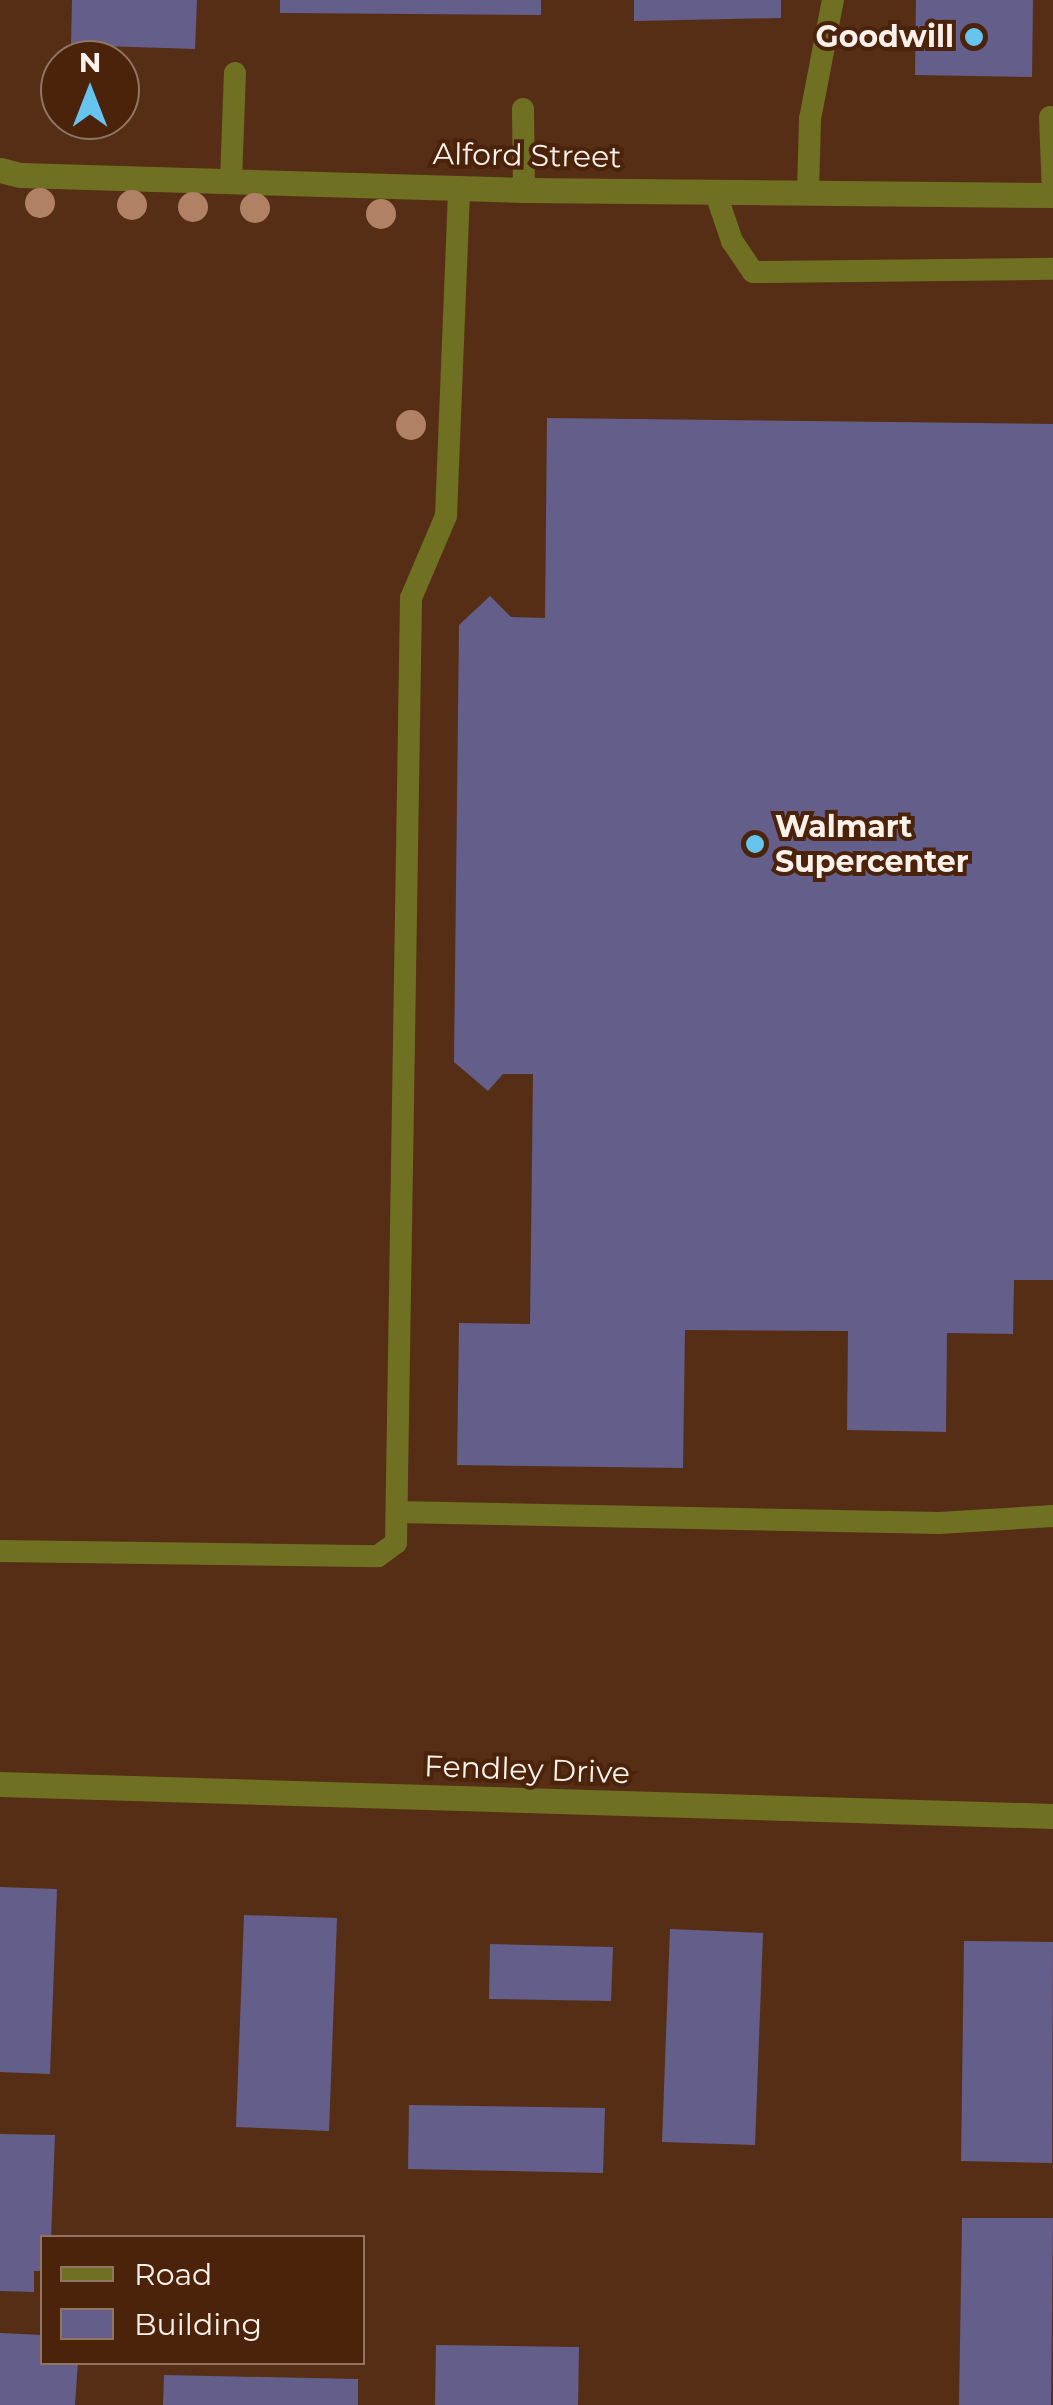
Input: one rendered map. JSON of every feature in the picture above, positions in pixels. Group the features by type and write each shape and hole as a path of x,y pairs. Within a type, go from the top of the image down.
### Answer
{"street":[{"name":"Alford Street","path":"0,170 524,190 1053,195"},
{"name":"Fendley Drive","path":"0,1784 1053,1816"}],"lane":[{"path":"808,192 810,118 833,0"},
{"path":"231,181 235,73"},
{"path":"523,110 524,190"},
{"path":"1050,117 1053,195"},
{"path":"0,1550 378,1556 394,1548 411,598 446,516 459,187"},
{"path":"715,191 732,241 753,272 1053,270"},
{"path":"397,1512 939,1523 1053,1516"}],"building":[{"path":"72,0 197,0 195,49 140,47 140,40 71,40"},
{"path":"280,0 541,0 541,15 280,13"},
{"path":"634,0 781,0 781,18 634,21"},
{"name":"Goodwill","path":"916,0 1033,0 1032,77 915,75"},
{"name":"Walmart Supercenter","path":"547,418 1053,424 1053,1280 1014,1280 1013,1334 947,1333 946,1432 847,1430 848,1331 685,1330 683,1468 457,1465 459,1323 530,1324 533,1074 503,1074 488,1091 454,1062 459,625 490,596 511,617 545,618"},
{"path":"0,1887 57,1889 50,2074 0,2072"},
{"path":"244,1915 337,1918 329,2131 236,2127"},
{"path":"670,1929 763,1933 755,2145 662,2142"},
{"path":"964,1941 1053,1942 1052,2163 961,2161"},
{"path":"490,1944 613,1947 611,2001 489,1999"},
{"path":"409,2105 605,2108 603,2173 408,2169"},
{"path":"0,2134 55,2135 51,2235 40,2235 40,2271 34,2271 34,2292 0,2291"},
{"path":"962,2218 1053,2218 1051,2405 959,2405"},
{"path":"0,2333 40,2335 40,2365 78,2365 75,2405 0,2405"},
{"path":"436,2345 579,2347 578,2405 435,2405"},
{"path":"164,2375 358,2379 358,2405 163,2405"}],"place":[{"name":"Goodwill","path":"974,37"},
{"name":"Walmart Supercenter","path":"755,844"}]}
